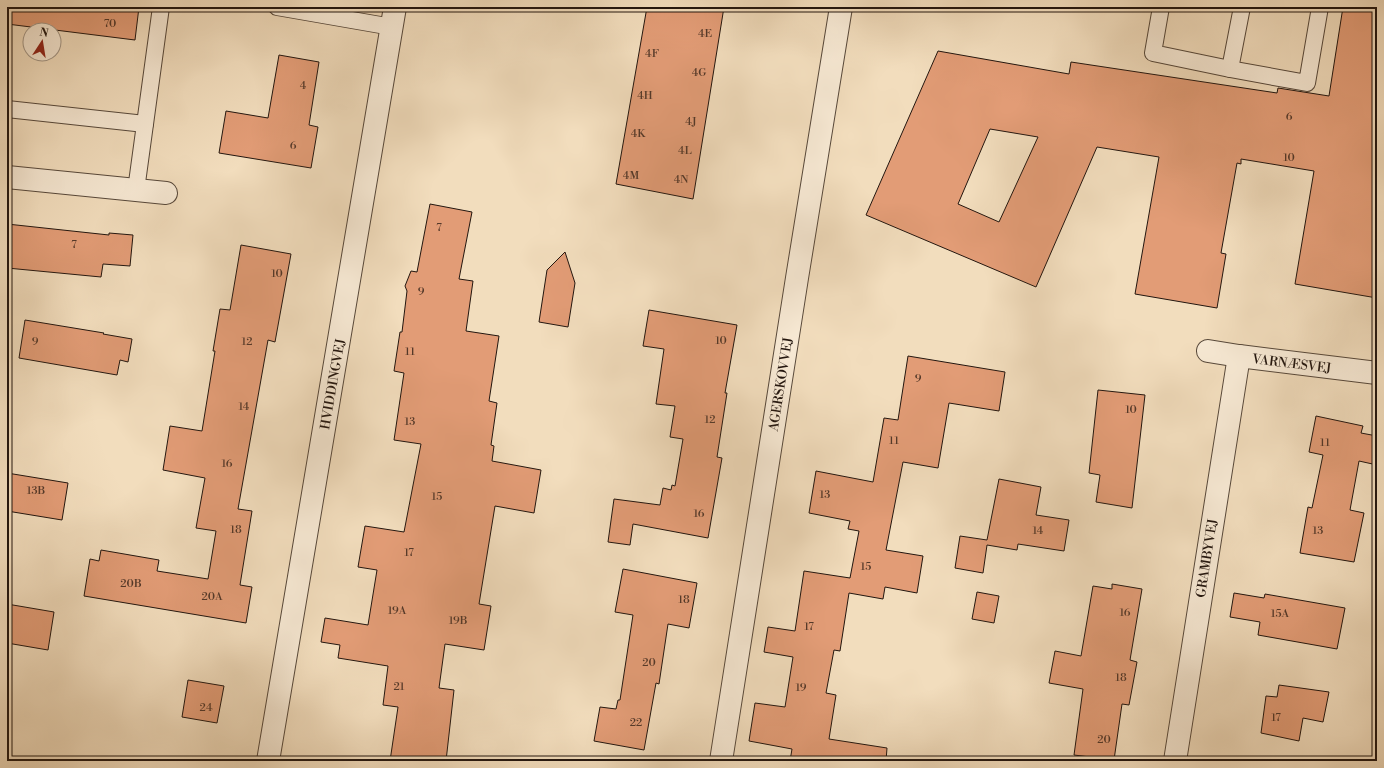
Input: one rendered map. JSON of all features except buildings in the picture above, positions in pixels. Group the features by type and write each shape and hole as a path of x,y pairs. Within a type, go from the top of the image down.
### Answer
{"street":[{"name":"AGERSKOVVEJ","path":"721,761 841,7"},
{"name":"HVIDDINGVEJ","path":"268,761 394,17"},
{"path":"7,177 166,193"},
{"name":"VARNÆSVEJ","path":"1208,351 1377,373"},
{"name":"GRAMBYVEJ","path":"1175,761 1239,356"}],"lane":[{"path":"136,190 161,7"},
{"path":"277,7 394,17"},
{"path":"1161,7 1153,53 1307,83 1320,7"},
{"path":"1230,69 1242,7"},
{"path":"7,110 145,124"}]}
